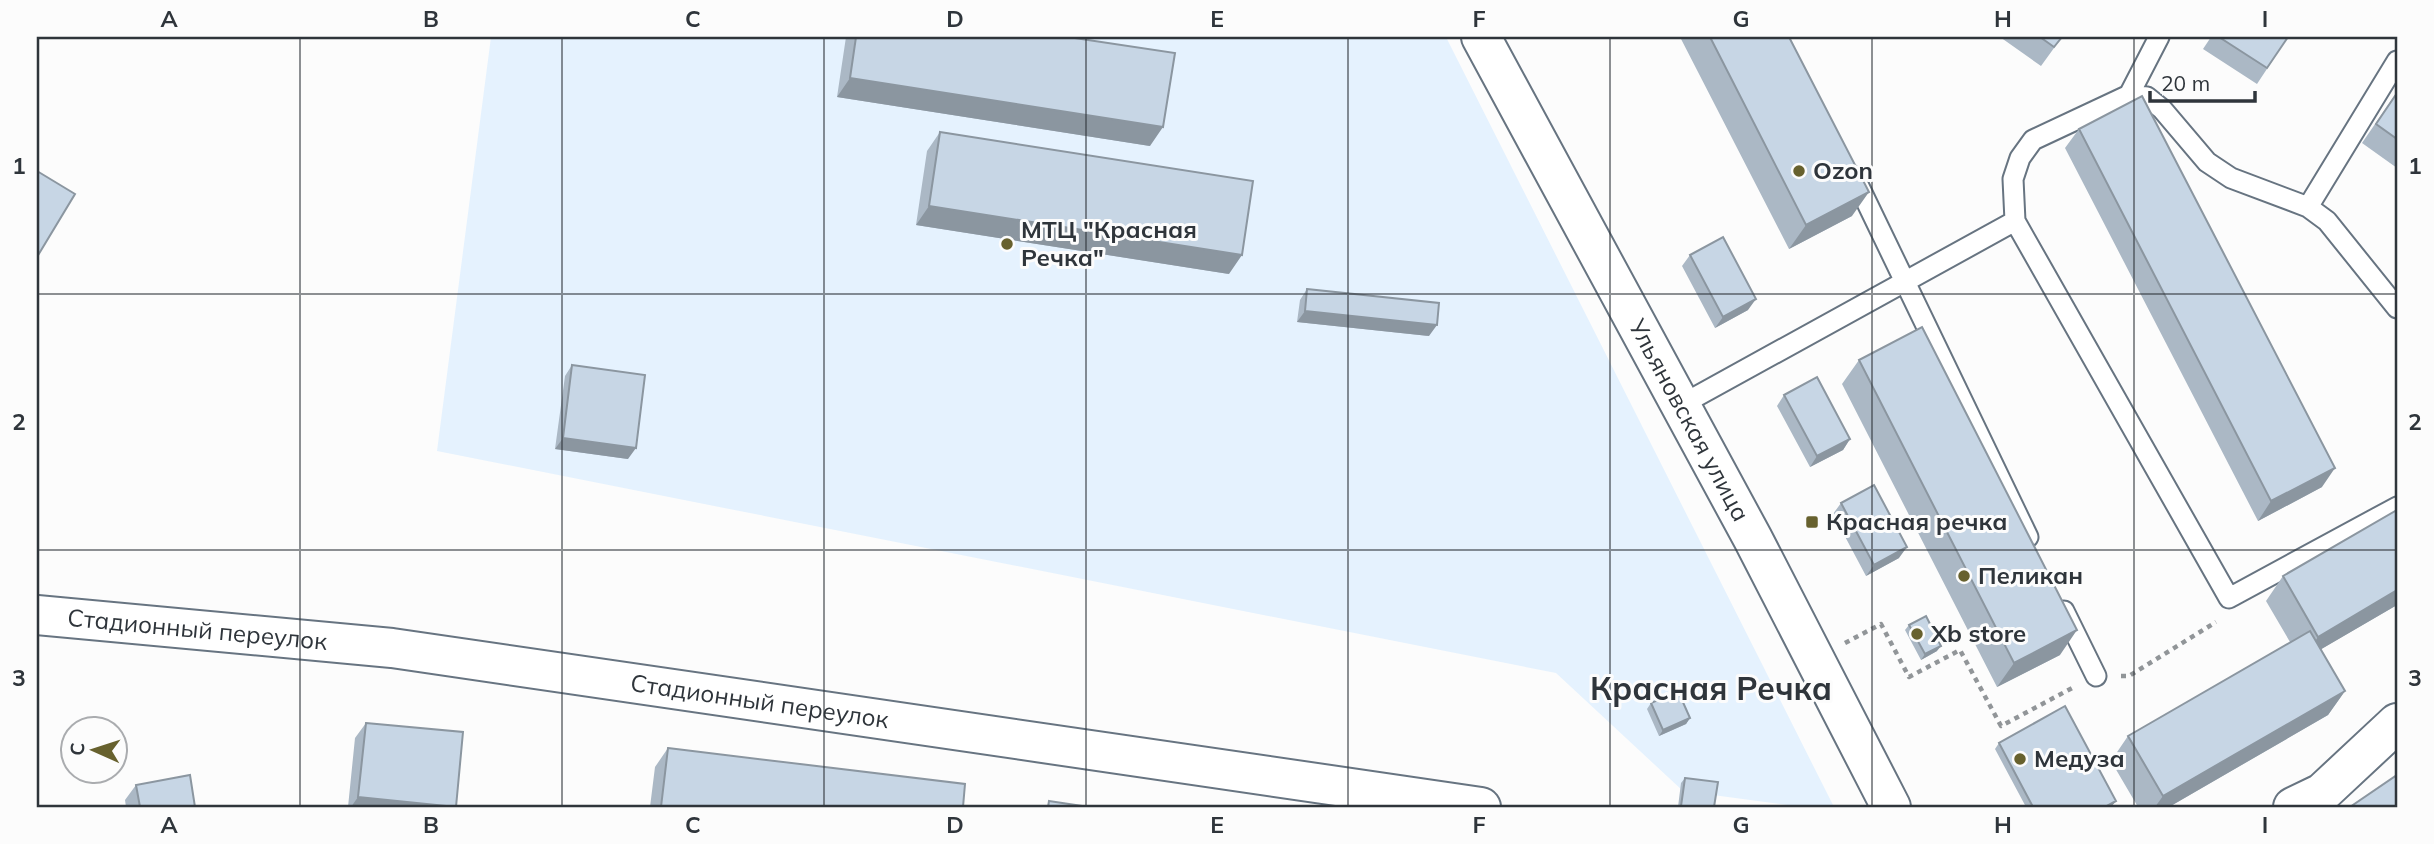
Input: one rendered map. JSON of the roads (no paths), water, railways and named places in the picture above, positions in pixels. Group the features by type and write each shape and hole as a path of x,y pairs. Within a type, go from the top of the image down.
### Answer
{"street":[{"name":"Ульяновская улица","path":"1481,37 1681,405 1891,807"},
{"name":"Стадионный переулок","path":"37,615 392,648 1481,807"},
{"path":"2293,807 2322,793 2397,723"}],"lane":[{"path":"2129,95 2159,37"},
{"path":"2308,207 2397,61"},
{"path":"2397,308 2327,221 2308,207 2231,178 2207,162 2162,109 2147,97 2129,95 2033,140 2020,158 2013,179 2015,222 2229,598 2397,507"},
{"path":"1846,160 2036,553"},
{"path":"1681,405 2015,222"},
{"path":"2054,590 2096,676"}],"place":[{"name":"Ozon","path":"1799,171"},
{"name":"МТЦ \"Красная Речка\"","path":"1007,244"},
{"name":"Красная речка","path":"1812,522"},
{"name":"Пеликан","path":"1964,576"},
{"name":"Xb store","path":"1917,634"},
{"name":"Медуза","path":"2020,759"}],"district":[{"name":"Красная Речка","path":"1711,689"}]}
